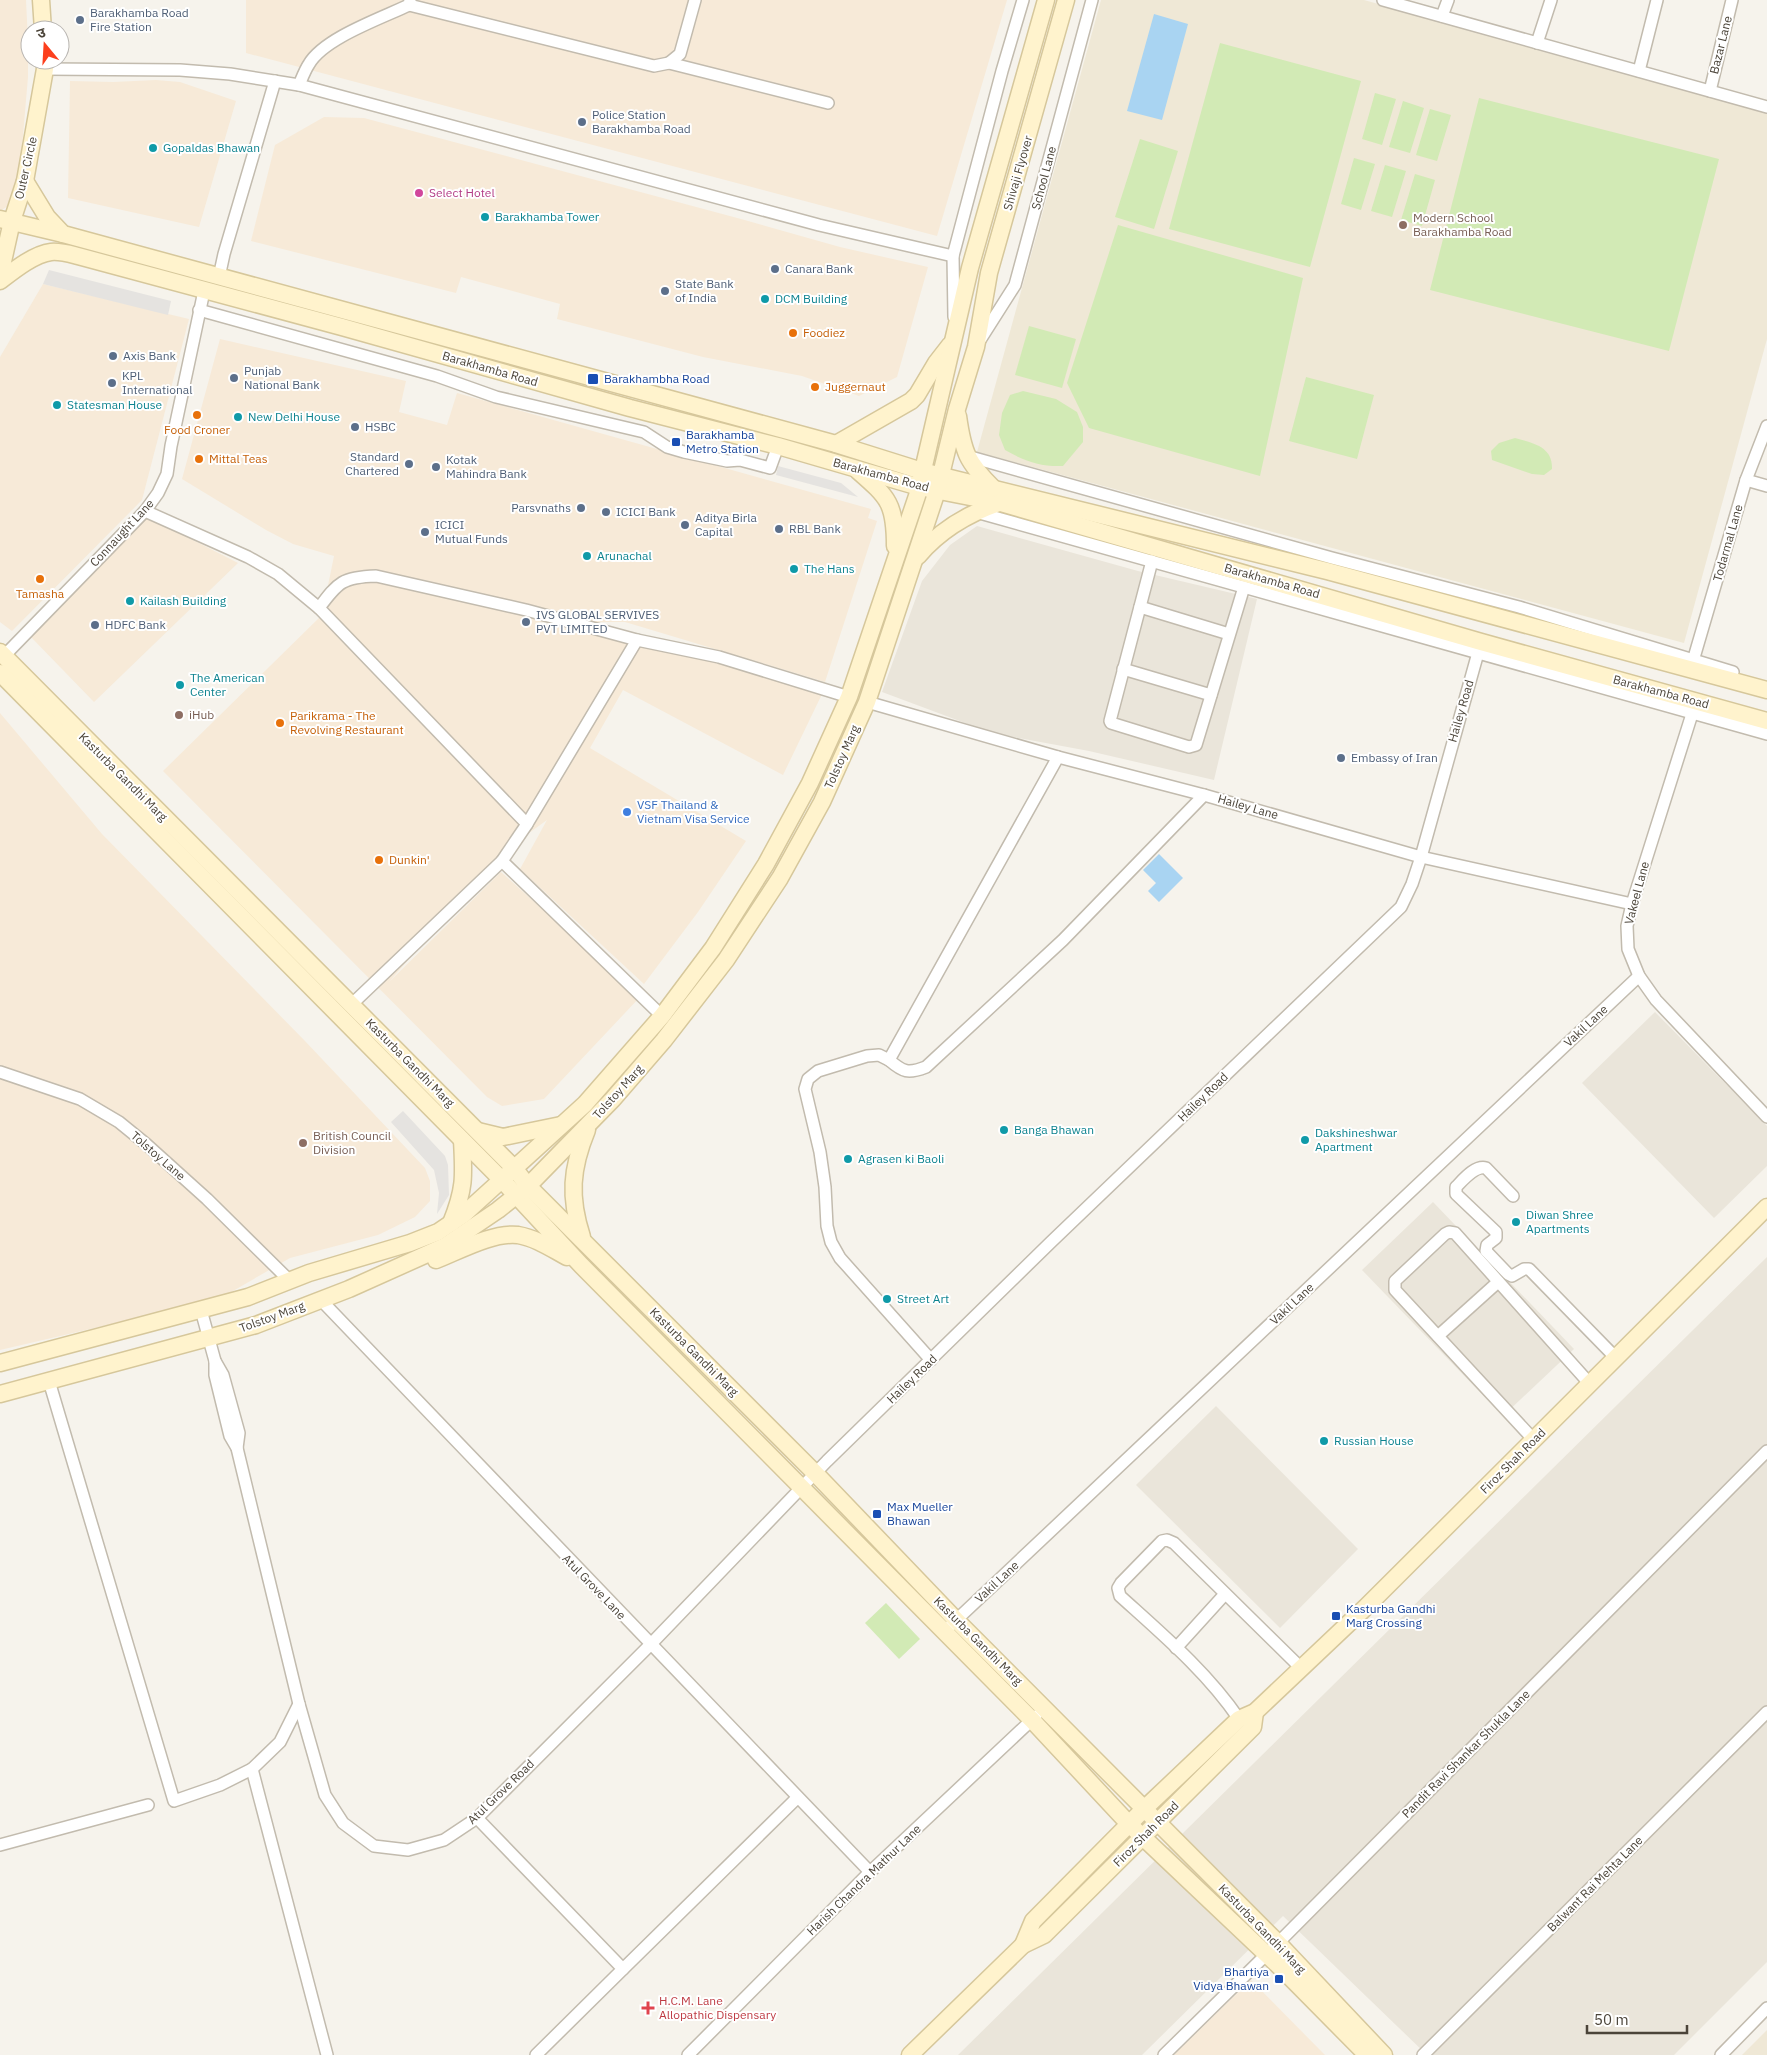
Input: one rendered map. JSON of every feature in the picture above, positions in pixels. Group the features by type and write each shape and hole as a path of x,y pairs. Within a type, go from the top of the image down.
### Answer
{"main road":[{"path":"41,0 42,20"},
{"name":"Shivaji Flyover","path":"921,479 970,268 1012,126 1046,0"},
{"name":"Shivaji Flyover","path":"957,409 976,347 989,273 1066,0"},
{"name":"Outer Circle","path":"0,275 6,220 25,181 43,70"},
{"path":"25,181 47,217 63,234"},
{"name":"Barakhamba Road","path":"6,220 836,444 921,479"},
{"name":"Barakhamba Road","path":"0,281 16,268 44,254 58,252 78,256 855,468 921,479 1486,606 1767,690"},
{"path":"836,444 913,398 936,363 954,342"},
{"path":"913,562 938,536 952,525 976,512 997,496 975,471 962,446 957,409"},
{"name":"Tolstoy Marg","path":"0,1394 256,1325 349,1289 445,1246 476,1226 522,1190 589,1123 664,1040 726,960 780,878 822,802 866,702 938,483 957,409"},
{"path":"855,468 881,490 890,504 895,527 895,558"},
{"name":"Tolstoy Marg","path":"0,1363 248,1297 310,1273 410,1243 438,1232 451,1223 585,1104 662,1016 713,948 766,864 810,783 849,697 921,479"},
{"name":"Barakhamba Road","path":"997,496 1479,648 1767,721"},
{"name":"Kasturba Gandhi Marg","path":"2,654 514,1168 522,1190 582,1265 800,1488 1032,1720 1129,1824 1272,1949 1384,2055"},
{"name":"Kasturba Gandhi Marg","path":"0,674 501,1179 522,1190 583,1240 815,1473 956,1620 1144,1809 1367,2055"},
{"path":"583,1240 574,1213 573,1182 578,1152 589,1123"},
{"path":"478,1131 503,1137 562,1125"},
{"path":"451,1223 459,1203 464,1181 462,1140"},
{"name":"Firoz Shah Road","path":"1023,1945 1032,1921 1144,1809 1239,1719 1256,1712 1366,1607 1767,1207"},
{"path":"349,1289 388,1279 495,1237 517,1235 537,1241 582,1265"},
{"name":"Firoz Shah Road","path":"910,2055 1023,1945 1044,1935 1143,1838 1253,1727 1256,1712"}],"street":[{"path":"670,64 680,54 695,0"},
{"path":"954,342 953,256 1002,71 1023,0"},
{"name":"School Lane","path":"976,347 1015,285 1092,0"},
{"path":"1383,0 1412,4 1442,16 1767,107"},
{"path":"1442,16 1448,0"},
{"path":"1537,43 1551,0"},
{"path":"1639,71 1657,0"},
{"name":"Bazar Lane","path":"1710,91 1732,0"},
{"path":"299,85 309,63 320,50 338,38 410,2 654,66 670,64 828,104"},
{"path":"70,65 230,74 299,85 819,225 953,256"},
{"path":"219,277 224,254 275,81"},
{"name":"Connaught Lane","path":"2,654 145,511 158,493 167,474 204,291"},
{"path":"200,310 436,376 496,397 644,432 667,447 684,452 727,461 740,460 770,468 778,446"},
{"path":"380,361 385,339"},
{"name":"Todarmal Lane","path":"1693,662 1746,480 1767,426"},
{"path":"967,456 1322,555 1486,606 1767,682"},
{"path":"1746,480 1767,486"},
{"path":"145,511 248,557 278,574 319,608 527,824"},
{"path":"976,512 1244,587 1479,648 1692,714 1767,734"},
{"path":"1152,562 1110,717 1111,723 1189,747 1196,744 1244,587"},
{"path":"319,608 336,586 355,576 376,576 526,610 637,640 719,657 849,697"},
{"path":"1140,607 1230,634"},
{"path":"352,1004 502,861 527,824 637,640"},
{"name":"Hailey Road","path":"800,1488 1051,1242 1401,907 1412,884 1421,857 1479,648"},
{"path":"1123,669 1211,695"},
{"name":"Hailey Lane","path":"866,702 1421,857 1632,904"},
{"name":"Vakeel Lane","path":"1692,714 1632,904 1627,926 1628,949 1639,976 1656,1000 1767,1117"},
{"path":"888,1060 1058,757"},
{"path":"931,1360 840,1258 831,1242 826,1226 826,1186 805,1089 808,1078 818,1071 867,1056 879,1055 899,1068 912,1073 926,1067 1063,940 1204,795"},
{"path":"502,861 662,1016"},
{"name":"Vakil Lane","path":"943,1631 1639,976"},
{"name":"Tolstoy Lane","path":"0,1072 80,1099 119,1122 207,1199 290,1281"},
{"path":"1513,1196 1486,1168 1482,1167 1477,1168 1455,1190 1456,1194 1496,1232 1496,1238 1487,1245 1486,1251 1508,1274 1512,1276 1524,1269 1529,1269 1616,1358"},
{"path":"1534,1440 1395,1290 1395,1281 1445,1234 1455,1233 1590,1384"},
{"path":"1438,1336 1498,1282"},
{"name":"Atul Grove Lane","path":"320,1299 650,1645 870,1872"},
{"name":"Atul Grove Road","path":"201,1310 210,1337 221,1402 230,1436 236,1448 299,1704 325,1795 343,1822 374,1846 408,1850 444,1840 477,1818 650,1645 800,1488"},
{"path":"49,1381 174,1801 220,1785 252,1769 280,1742 299,1704"},
{"name":"Pandit Ravi Shankar Shukla Lane","path":"1164,2055 1272,1949 1767,1451"},
{"path":"1239,1719 1224,1697 1176,1648 1120,1596 1118,1588 1121,1583 1162,1541 1168,1540 1174,1543 1301,1668"},
{"path":"1176,1648 1226,1594"},
{"name":"Harish Chandra Mathur Lane","path":"688,2055 870,1872 1044,1708"},
{"name":"Balwant Rai Mehta Lane","path":"1423,2055 1767,1712"},
{"path":"252,1769 327,2055"},
{"path":"536,2055 797,1798"},
{"path":"0,1845 148,1805"},
{"path":"477,1818 623,1969"},
{"path":"1721,2055 1767,2008"}],"shaded area":[{"path":"0,0 26,0 27,20 20,20 20,70 28,70 22,147 16,182 8,206 0,211"},
{"path":"246,0 1007,0 937,236 246,53"},
{"name":"Modern School Barakhamba Road","path":"1101,0 1364,0 1767,112 1767,339 1684,643 977,452"},
{"path":"156,80 180,82 236,101 199,227 68,198 70,81"},
{"path":"324,117 364,118 840,247 928,267 897,377 859,396 802,376 703,357 557,319 560,304 461,277 456,293 251,241 275,145"},
{"path":"49,270 171,301 168,315 43,284"},
{"path":"43,284 189,319 142,500 12,631 0,622 0,357"},
{"path":"220,339 406,381 399,412 447,425 457,393 871,509 868,518 877,521 825,682 625,622 534,622 645,644 823,692 783,775 623,690 590,748 746,841 698,912 644,984 520,869 547,820 500,854 389,982 501,872 640,997 544,1099 502,1106 487,1097 163,771 322,615 334,556 293,544 266,530 182,479"},
{"path":"778,466 841,483 858,497 776,475"},
{"path":"148,517 238,563 94,702 30,636"},
{"path":"977,526 1138,571 1257,599 1214,780 1089,751 992,733 882,692 922,581 950,545"},
{"path":"0,713 102,834 305,1041 425,1168 430,1181 430,1201 415,1217 378,1235 290,1258 219,1299 0,1350"},
{"path":"1655,1012 1767,1126 1767,1166 1714,1218 1582,1083"},
{"path":"403,1111 445,1156 448,1165 449,1195 437,1214 439,1193 434,1170 391,1122"},
{"path":"1433,1202 1574,1349 1503,1416 1362,1270"},
{"path":"1767,1257 1767,1962 1674,2055 1427,2055 1283,1916 1142,2055 958,2055"},
{"path":"1216,1406 1358,1549 1280,1628 1136,1485"},
{"path":"1251,1980 1325,2055 1174,2055"},
{"path":"1767,2030 1767,2055 1742,2055"}],"green space":[{"path":"1220,43 1361,81 1310,267 1169,229"},
{"path":"1375,93 1396,99 1382,145 1362,139"},
{"path":"1479,98 1719,159 1669,351 1430,290"},
{"path":"1403,101 1424,108 1410,153 1389,147"},
{"path":"1430,109 1451,115 1437,161 1416,155"},
{"path":"1140,139 1178,151 1154,229 1115,217"},
{"path":"1354,158 1375,164 1361,210 1341,204"},
{"path":"1385,165 1406,171 1392,217 1371,211"},
{"path":"1415,174 1435,180 1422,226 1401,220"},
{"path":"1118,225 1303,278 1260,476 1089,428 1067,383"},
{"path":"1029,326 1076,339 1062,388 1015,375"},
{"path":"1306,377 1374,395 1357,459 1289,441"},
{"path":"1023,391 1056,399 1077,412 1083,427 1083,442 1063,466 1033,462 1005,450 999,435 1002,413 1010,395"},
{"path":"1515,438 1545,450 1549,455 1552,469 1544,475 1532,474 1492,460 1491,451 1499,443"},
{"path":"886,1603 920,1639 899,1659 865,1623"}],"water":[{"path":"1154,14 1188,24 1162,120 1127,111"},
{"path":"1159,854 1183,878 1159,902 1148,891 1156,883 1143,870"}],"place":[{"name":"Barakhamba Road Fire Station","path":"80,20"},
{"name":"Police Station Barakhamba Road","path":"582,122"},
{"name":"Gopaldas Bhawan","path":"153,148"},
{"name":"Select Hotel","path":"419,193"},
{"name":"Barakhamba Tower","path":"485,217"},
{"name":"Modern School Barakhamba Road","path":"1403,225"},
{"name":"Canara Bank","path":"775,269"},
{"name":"State Bank of India","path":"665,291"},
{"name":"DCM Building","path":"765,299"},
{"name":"Foodiez","path":"793,333"},
{"name":"Axis Bank","path":"113,356"},
{"name":"Punjab National Bank","path":"234,378"},
{"name":"Barakhambha Road","path":"593,379"},
{"name":"KPL International","path":"112,383"},
{"name":"Juggernaut","path":"815,387"},
{"name":"Statesman House","path":"57,405"},
{"name":"Food Croner","path":"197,415"},
{"name":"New Delhi House","path":"238,417"},
{"name":"HSBC","path":"355,427"},
{"name":"Barakhamba Metro Station","path":"676,442"},
{"name":"Mittal Teas","path":"199,459"},
{"name":"Standard Chartered","path":"409,464"},
{"name":"Kotak Mahindra Bank","path":"436,467"},
{"name":"Parsvnaths","path":"581,508"},
{"name":"ICICI Bank","path":"606,512"},
{"name":"Aditya Birla Capital","path":"685,525"},
{"name":"RBL Bank","path":"779,529"},
{"name":"ICICI Mutual Funds","path":"425,532"},
{"name":"Arunachal","path":"587,556"},
{"name":"The Hans","path":"794,569"},
{"name":"Tamasha","path":"40,579"},
{"name":"Kailash Building","path":"130,601"},
{"name":"IVS GLOBAL SERVIVES PVT LIMITED","path":"526,622"},
{"name":"HDFC Bank","path":"95,625"},
{"name":"The American Center","path":"180,685"},
{"name":"iHub","path":"179,715"},
{"name":"Parikrama - The Revolving Restaurant","path":"280,723"},
{"name":"Embassy of Iran","path":"1341,758"},
{"name":"VSF Thailand & Vietnam Visa Service","path":"627,812"},
{"name":"Dunkin'","path":"379,860"},
{"name":"Banga Bhawan","path":"1004,1130"},
{"name":"Dakshineshwar Apartment","path":"1305,1140"},
{"name":"British Council Division","path":"303,1143"},
{"name":"Agrasen ki Baoli","path":"848,1159"},
{"name":"Diwan Shree Apartments","path":"1516,1222"},
{"name":"Street Art","path":"887,1299"},
{"name":"Russian House","path":"1324,1441"},
{"name":"Max Mueller Bhawan","path":"877,1514"},
{"name":"Kasturba Gandhi Marg Crossing","path":"1336,1616"},
{"name":"Bhartiya Vidya Bhawan","path":"1279,1979"},
{"name":"H.C.M. Lane Allopathic Dispensary","path":"648,2008"}]}
